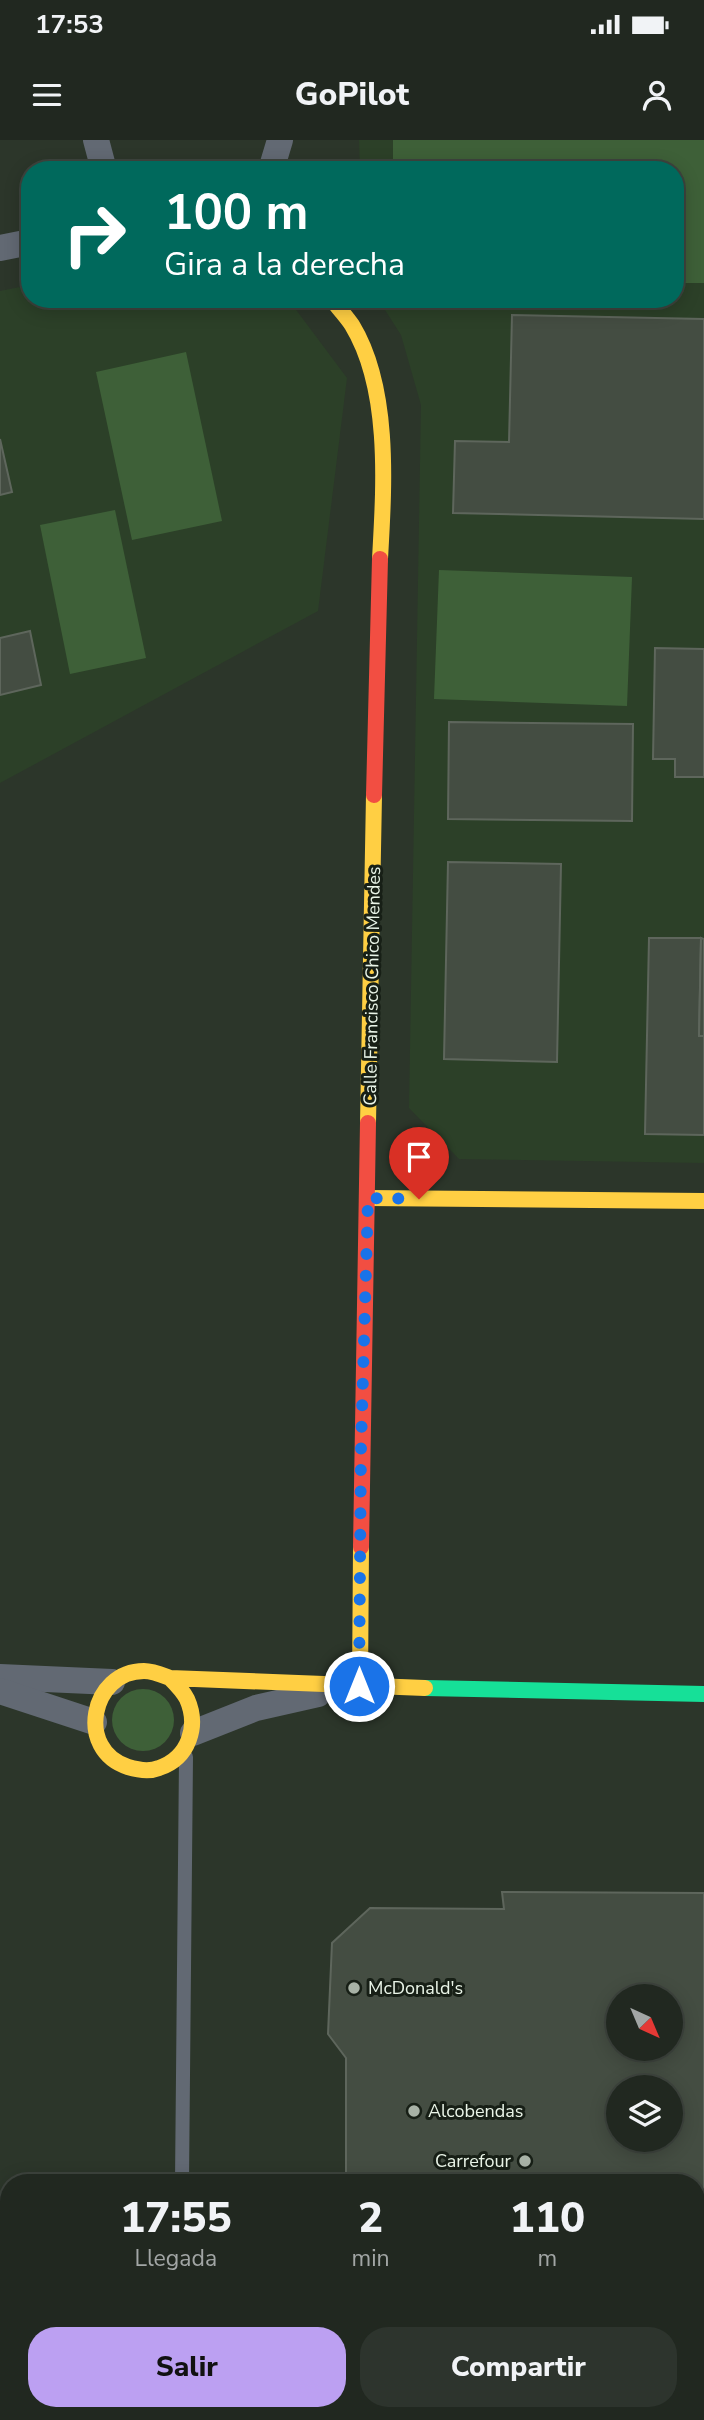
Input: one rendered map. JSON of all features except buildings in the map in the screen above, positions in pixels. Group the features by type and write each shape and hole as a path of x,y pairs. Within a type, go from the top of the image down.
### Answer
{"street":[{"path":"274,161 280,140"},
{"path":"0,248 21,244"},
{"name":"Calle Francisco Chico Mendes","path":"338,308 363,344 377,397 385,484 379,576 361,1447 359,1686"},
{"path":"368,1198 704,1201"},
{"path":"170,1678 183,1689 192,1704 194,1715 190,1740 177,1759 162,1768 147,1771 130,1769 107,1755 97,1740 94,1723 95,1712 102,1696 112,1682 128,1674 145,1671 170,1678 359,1686 704,1693"},
{"path":"0,1677 112,1682"},
{"path":"190,1740 256,1708 359,1686"},
{"path":"0,1691 94,1723"}],"lane":[{"path":"182,2174 190,1740"}],"shaded area":[{"path":"359,140 704,140 704,1163 459,1159 409,1108 421,405 401,335 384,308 684,308 684,161 360,161"},
{"path":"393,140 704,140 704,283 684,283 684,161 393,161"},
{"path":"21,287 21,308 295,308 347,378 318,611 0,783 0,291"},
{"path":"186,352 222,521 132,540 96,372"},
{"path":"115,510 146,658 70,674 40,525"},
{"path":"439,570 632,577 627,706 434,699"},
{"path":"143,1689 165,1698 174,1720 165,1742 143,1751 121,1742 112,1720 121,1698"}],"traffic: fast":[{"path":"425,1688 704,1694"}],"traffic: slow":[{"path":"339,308 352,325 365,350 379,408 383,470 380,559"},
{"path":"368,1123 374,795"},
{"path":"367,1198 704,1201"},
{"path":"360,1686 361,1547"},
{"path":"170,1678 184,1693 190,1709 191,1730 184,1749 169,1763 151,1770 128,1767 111,1758 101,1745 96,1729 96,1713 102,1697 112,1684 126,1674 144,1671 170,1678 425,1688"}],"traffic: jam":[{"path":"374,795 380,559"},
{"path":"361,1547 368,1123"}],"place":[{"name":"McDonald's","path":"354,1988"},
{"name":"Alcobendas","path":"414,2111"},
{"name":"Carrefour","path":"525,2161"}],"route":[{"path":"359,1686 361,1447 368,1198 419,1199"}]}
